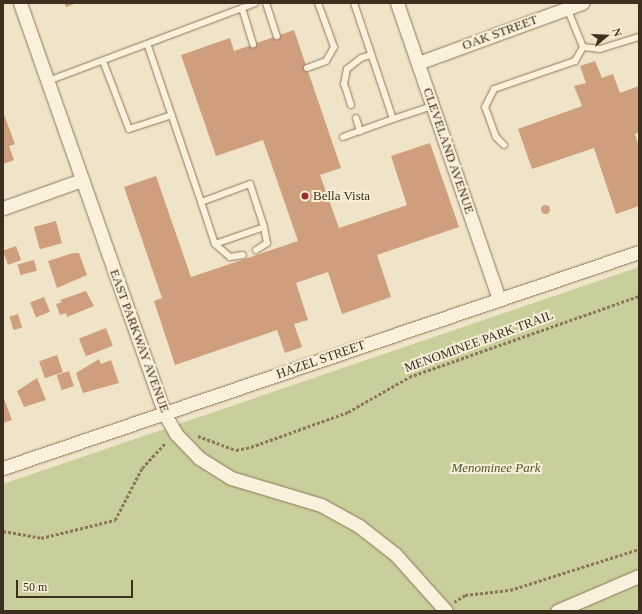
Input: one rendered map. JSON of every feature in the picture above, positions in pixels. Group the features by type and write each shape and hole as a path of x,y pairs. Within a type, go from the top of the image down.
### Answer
{"street":[{"name":"EAST PARKWAY AVENUE","path":"20,3 164,413 179,438 198,458 231,478 321,505 359,526 395,554 445,610"},
{"name":"CLEVELAND AVENUE","path":"397,3 499,299"},
{"name":"OAK STREET","path":"418,63 582,3"},
{"path":"3,208 82,180"},
{"name":"HAZEL STREET","path":"3,468 639,252"},
{"path":"557,611 639,576"}],"lane":[{"path":"48,81 148,46 178,31 255,3"},
{"path":"266,3 277,36"},
{"path":"307,68 326,61 334,47 318,3"},
{"path":"354,3 393,119"},
{"path":"242,8 253,44"},
{"path":"504,145 496,137 485,107 494,89 575,61 582,47 567,8"},
{"path":"582,47 600,49 639,37"},
{"path":"148,46 216,244 230,257 243,255"},
{"path":"351,105 344,84 347,69 361,58 371,55"},
{"path":"104,62 129,129 172,115"},
{"path":"343,137 432,106"},
{"path":"356,118 360,130"},
{"path":"201,202 250,184 264,227 266,243 256,250"},
{"path":"216,244 264,227"}],"path":[{"name":"MENOMINEE PARK TRAIL","path":"3,531 41,538 115,520 142,468 162,443 192,434 236,450 252,447 348,412 409,377 639,296"},
{"path":"445,610 465,595 510,590 639,549"}],"green space":[{"name":"Menominee Park","path":"639,267 639,611 3,611 3,484"}],"building":[{"path":"64,3 77,3 66,7"},
{"name":"Bella Vista","path":"294,30 341,168 320,175 339,228 407,205 391,156 430,143 459,227 377,255 391,297 342,314 328,272 296,283 308,320 294,324 302,347 285,353 277,330 175,365 154,301 162,298 124,187 156,176 191,277 298,241 263,140 216,156 181,55 230,38 234,51"},
{"path":"595,61 602,78 613,74 620,93 639,86 639,132 635,134 639,147 639,206 616,214 594,148 532,169 518,129 582,106 574,86 586,83 580,66"},
{"path":"3,112 15,144 9,146 14,160 3,164"},
{"path":"545,204 550,209 545,214 540,209"},
{"path":"56,221 62,243 40,249 34,227"},
{"path":"16,246 21,260 8,265 3,251"},
{"path":"73,253 79,253 87,275 57,288 48,261"},
{"path":"34,260 37,271 20,275 18,264"},
{"path":"86,291 94,306 67,317 66,313 60,315 56,304 62,302 60,300"},
{"path":"44,297 50,312 36,317 30,303"},
{"path":"18,314 22,327 13,330 9,317"},
{"path":"106,328 113,346 86,356 79,338"},
{"path":"57,355 63,372 45,378 39,361"},
{"path":"99,359 101,364 111,360 119,383 83,393 76,373"},
{"path":"69,371 74,386 62,390 57,375"},
{"path":"37,378 46,400 24,407 17,391"},
{"path":"3,396 12,420 3,423"}],"place":[{"name":"Bella Vista","path":"305,196"}]}
